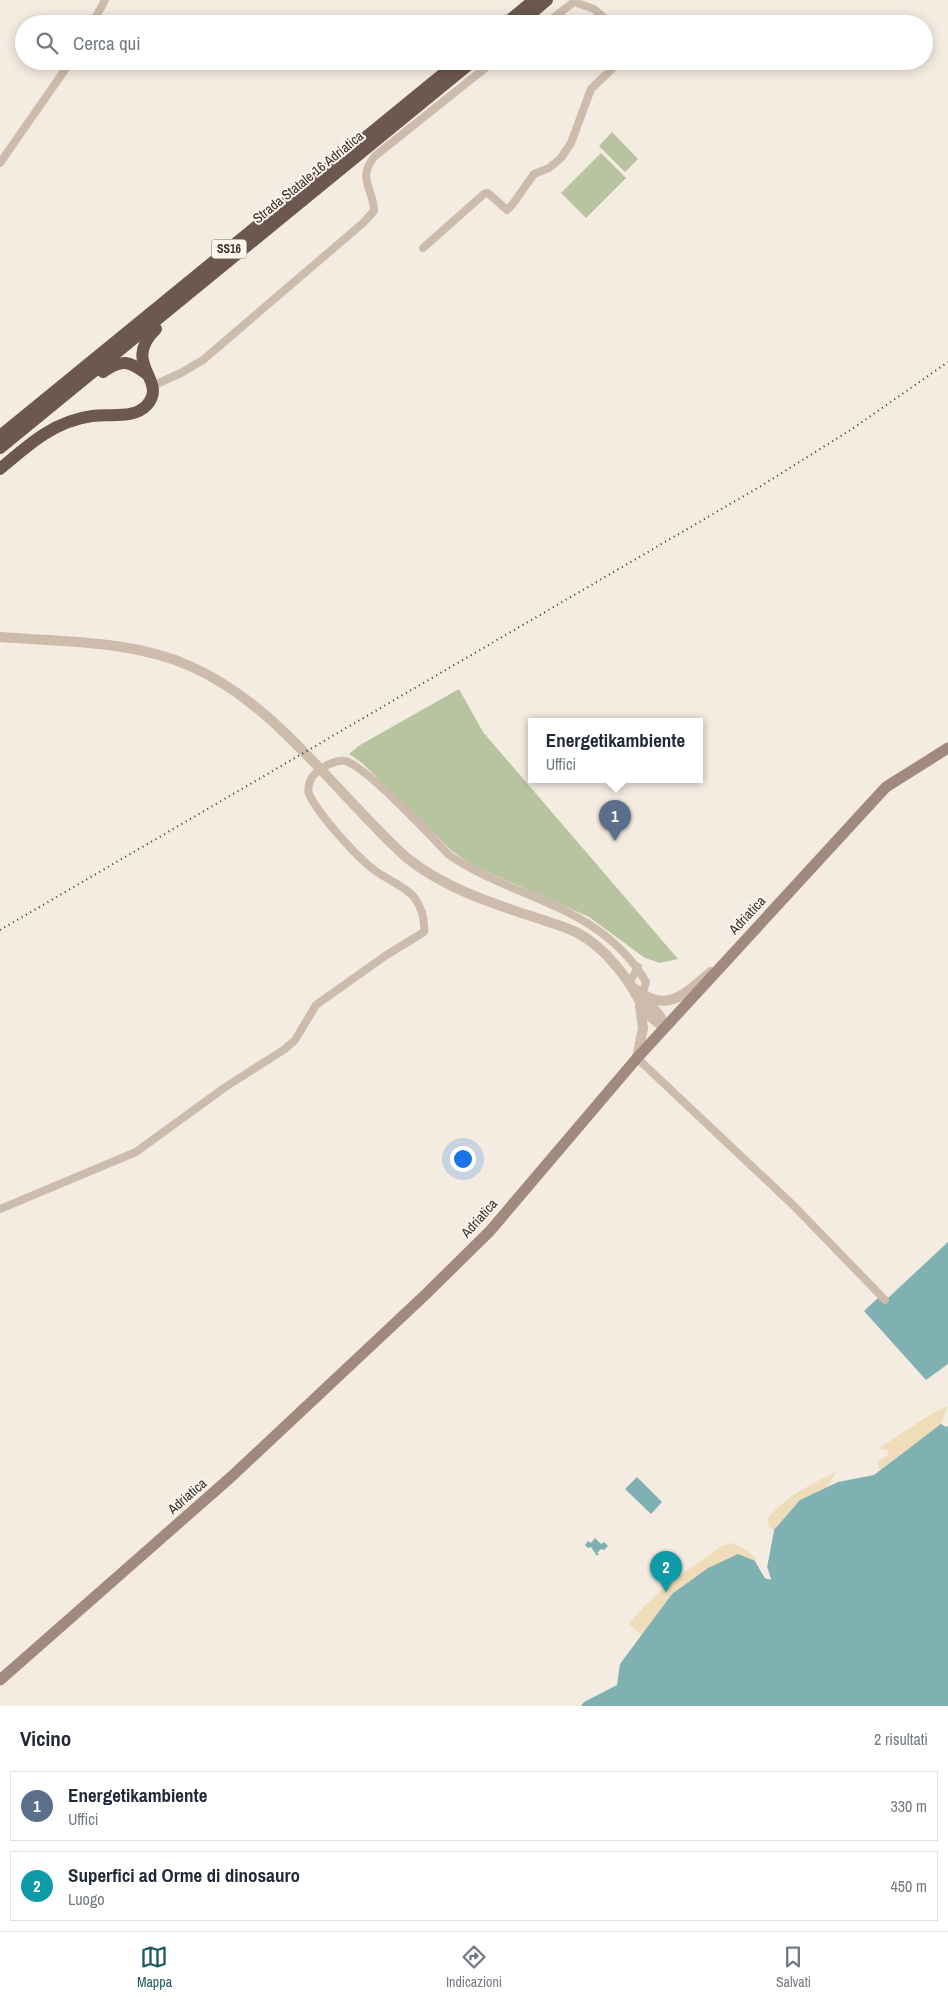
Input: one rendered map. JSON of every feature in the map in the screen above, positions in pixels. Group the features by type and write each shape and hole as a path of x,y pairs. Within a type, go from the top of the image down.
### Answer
{"highway":[{"path":"516,15 534,0"},
{"path":"529,15 548,0"},
{"name":"Strada Statale 16 Adriatica","path":"0,436 448,70"},
{"name":"Strada Statale 16 Adriatica","path":"0,448 462,70"},
{"name":"SS16","path":"150,380 141,356 145,340 200,285"},
{"name":"SS16","path":"35,419 115,365 123,362 130,363 150,380"},
{"path":"0,469 35,440 62,424 90,416 127,414 139,410 150,399 150,380"}],"main road":[{"name":"Adriatica","path":"0,1680 231,1476 405,1316 490,1231 636,1058 886,787 948,748"}],"street":[{"path":"97,15 105,0"},
{"path":"556,15 574,2 594,9 601,15"},
{"path":"0,163 65,70"},
{"path":"150,380 189,369 203,360 363,223 374,211 374,202 367,184 365,172 369,164 376,156 483,70"},
{"path":"423,248 484,194 488,193 507,210 534,174 549,168 561,158 571,143 591,89 611,70"},
{"path":"0,637 111,646 165,657 196,669 231,688 251,702 278,726 386,838 419,866 467,894 583,935 603,952 641,999 660,1016 665,1027"},
{"path":"0,1209 136,1152 224,1088 286,1049 295,1040 316,1005 385,956 424,932 425,922 421,906 412,895 373,869 357,855 308,793 309,783 314,774 337,760 352,763 388,793 449,855 459,862 585,920 601,931 638,967 646,982 641,999 643,1028 636,1058 794,1206 886,1300"},
{"path":"641,999 661,1002 677,998 729,957"},
{"path":"629,984 638,967"}],"green space":[{"path":"612,132 638,159 625,172 599,146"},
{"path":"601,153 626,178 586,218 561,193"},
{"path":"459,689 483,732 678,959 660,963 645,958 589,917 472,865 452,851 362,763 349,754 360,745"}],"sand":[{"path":"948,1406 941,1424 880,1470 877,1462 887,1456 889,1451 879,1448 933,1413"},
{"path":"836,1472 827,1487 800,1500 774,1530 769,1527 767,1520 781,1504 808,1486"},
{"path":"731,1543 745,1549 756,1558 755,1561 737,1554 672,1594 642,1635 629,1624 649,1602 672,1582 722,1546"}],"water":[{"path":"948,1242 948,1364 926,1380 864,1311 879,1297 888,1298"},
{"path":"941,1424 946,1427 948,1426 948,1706 581,1706 584,1702 617,1685 620,1664 672,1594 708,1568 738,1554 755,1561 765,1578 771,1579 767,1567 774,1530 800,1500 838,1482 874,1475"},
{"path":"637,1477 662,1502 651,1514 625,1489"},
{"path":"595,1538 601,1544 604,1542 608,1546 604,1550 601,1549 597,1556 591,1547 588,1548 585,1545 588,1541 591,1543"}],"pier":[{"path":"772,1529 774,1530 767,1567 771,1580 765,1578 755,1561 756,1558 767,1576 764,1566"}],"railway":[{"path":"0,930 761,486 852,429 948,362"}],"place":[{"name":"Energetikambiente","path":"615,841"},
{"name":"Superfici ad Orme di dinosauro","path":"666,1592"}]}
